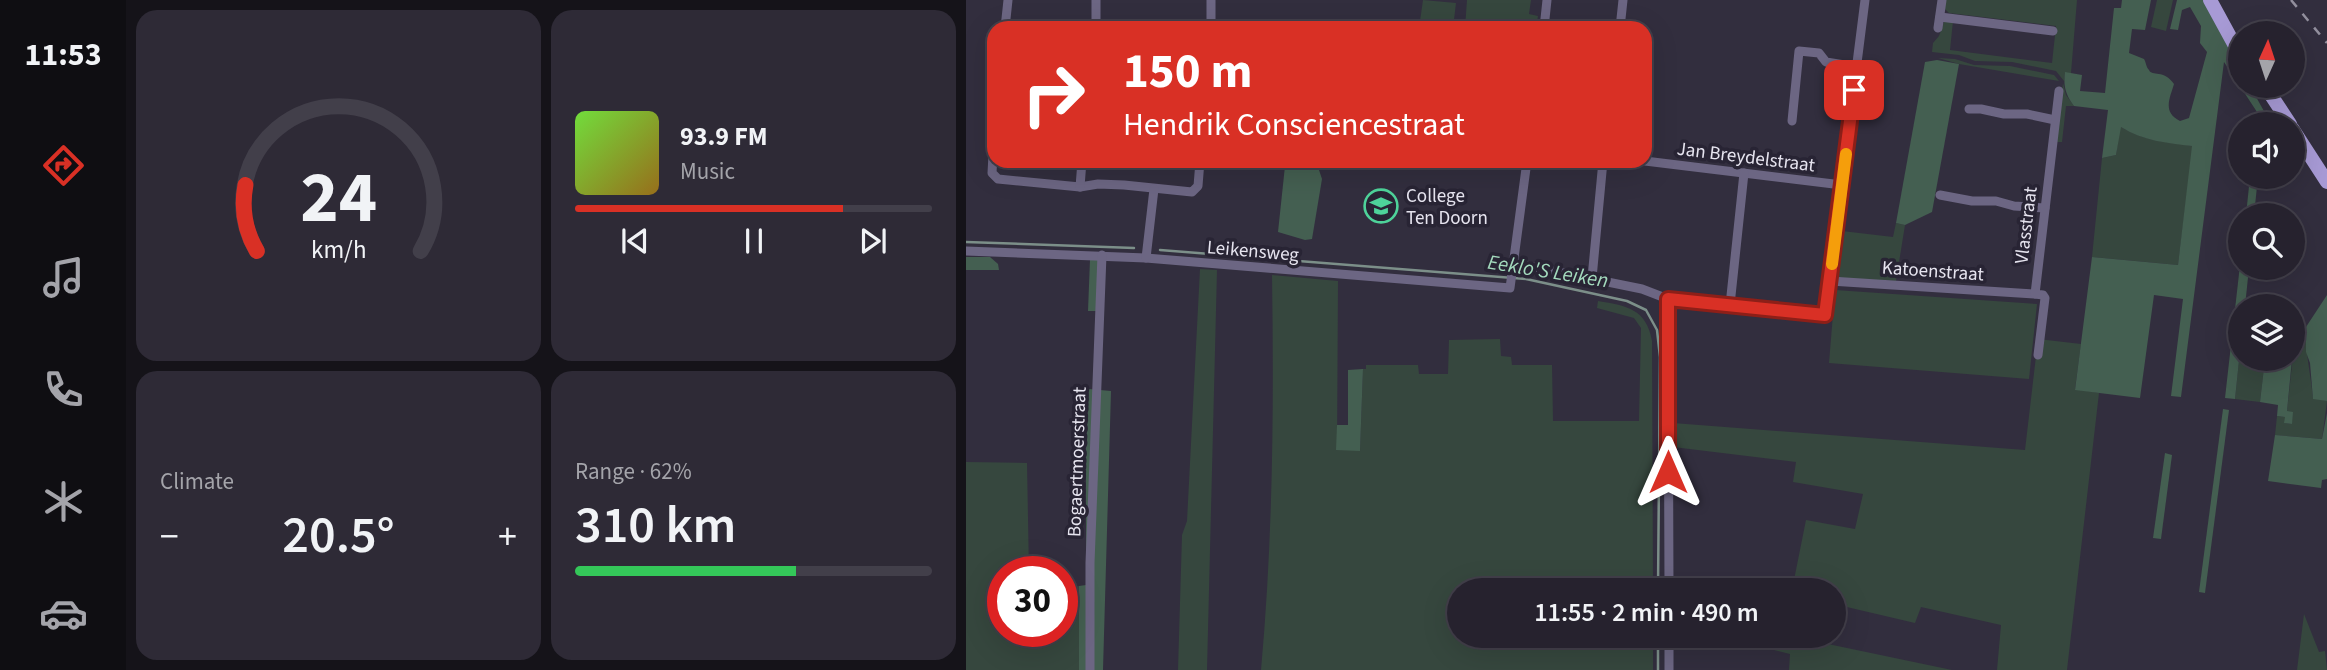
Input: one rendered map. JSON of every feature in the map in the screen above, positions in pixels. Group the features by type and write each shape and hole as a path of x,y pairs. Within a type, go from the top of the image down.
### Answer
{"main road":[{"path":"2210,0 2228,33"},
{"path":"2217,0 2228,21"},
{"path":"2305,148 2327,182"},
{"path":"2305,159 2327,193"}],"street":[{"path":"1006,21 1008,0"},
{"path":"1096,0 1096,21"},
{"path":"1211,0 1211,21"},
{"path":"1545,21 1547,0"},
{"path":"1621,21 1623,0"},
{"path":"1513,268 1592,278 1642,289 1668,299 1825,315 1865,0"},
{"path":"1938,28 1942,0"},
{"path":"1940,17 2053,31"},
{"path":"1792,121 1799,51 1819,53 1826,62 1857,67"},
{"name":"Vlasstraat","path":"2038,355 2045,298 2035,294 2059,91"},
{"path":"1969,109 2027,114 2055,120"},
{"name":"Jan Breydelstraat","path":"1652,162 1842,185"},
{"path":"992,168 992,173 998,178 1080,187 1098,184 1192,192 1198,186 1199,168"},
{"path":"1080,187 1082,168"},
{"name":"Leikensweg","path":"966,251 1102,255 1510,288 1526,168"},
{"path":"1592,278 1602,168"},
{"path":"1730,304 1744,173"},
{"path":"1146,258 1154,189"},
{"path":"1940,195 2045,208"},
{"name":"Bogaertmoerstraat","path":"1090,670 1090,574 1102,255"},
{"name":"Katoenstraat","path":"1830,281 2035,294"},
{"path":"1668,299 1669,578"},
{"path":"1669,648 1670,670"}],"green space":[{"path":"1423,0 1456,3 1454,21 1420,21"},
{"path":"1467,0 1531,0 1529,14 1538,16 1537,21 1466,21"},
{"path":"1945,0 2077,0 2071,73 2065,73 2064,81 2056,71 2012,62 1975,61 1959,55 1932,52 1933,43 1944,22 1953,21 1950,50 2052,63 2056,26 1949,13 1944,8"},
{"path":"2122,0 2151,0 2145,30 2132,29 2129,53 2144,59 2151,72 2166,76 2174,84 2169,109 2180,121 2189,118 2207,52 2200,43 2201,26 2190,7 2182,10 2178,30 2170,29 2177,0 2204,0 2228,45 2228,68 2224,62 2181,397 2171,396 2183,299 2154,295 2140,398 2075,390 2092,257 2178,265 2192,146 2147,138 2121,127 2116,155 2102,158 2108,110 2074,106 2065,86 2065,72 2082,75 2080,91 2105,93 2114,8 2121,8"},
{"path":"2157,0 2173,0 2166,31 2151,27"},
{"path":"1938,58 1955,59 1974,65 2010,66 2054,75 2059,81 1959,64"},
{"path":"1937,60 1959,64 1932,212 1905,225 1896,223 1925,62"},
{"path":"2063,83 2066,95 2074,106 2066,106 2062,142 2056,142"},
{"path":"2248,98 2257,98 2264,112 2257,112"},
{"path":"2120,126 2146,138 2193,146 2178,265 2092,257 2102,158 2116,155"},
{"path":"1285,168 1318,168 1322,179 1312,239 1305,240 1278,232"},
{"path":"2249,189 2257,189 2255,203 2247,203"},
{"path":"1896,223 1905,225 1896,281 1836,278 1842,231 1893,237"},
{"path":"966,257 990,257 998,264 999,270 966,270"},
{"path":"1090,260 1099,260 1097,311 1088,311"},
{"path":"1200,269 1217,270 1207,670 1178,670 1182,535 1187,521"},
{"path":"1272,275 1338,281 1337,450 1360,450 1363,369 1366,369 1366,365 1418,365 1419,374 1448,374 1449,340 1500,339 1501,356 1511,357 1512,365 1552,365 1553,421 1639,421 1641,328 1634,318 1597,308 1598,301 1634,311 1645,322 1652,341 1653,578 1447,578 1447,648 1653,648 1653,670 1261,670 1268,571 1273,374"},
{"path":"2238,280 2248,280 2246,294 2237,294"},
{"path":"1835,290 2037,304 2029,379 1829,363"},
{"path":"2327,295 2327,401 2313,399 2310,363 2306,352 2306,327"},
{"path":"2306,329 2313,398 2327,401 2322,439 2275,435 2277,416 2285,417 2285,423 2292,424 2287,411 2291,371 2305,371"},
{"path":"2038,339 2081,344 2075,389 2099,393 2067,670 1997,670 2001,625 1921,607 1915,623 1846,607 1846,578 1794,578 1806,520 1855,529 1863,494 1793,482 1796,462 1673,447 1673,423 2025,450"},
{"path":"1363,369 1360,451 1336,450 1337,425 1348,425 1348,370"},
{"path":"2228,371 2238,371 2235,399 2225,398"},
{"path":"2238,371 2264,371 2260,402 2235,399"},
{"path":"2264,371 2291,371 2287,411 2293,412 2292,424 2284,423 2285,417 2277,416 2278,405 2260,402"},
{"path":"1089,389 1111,391 1103,670 1079,670 1079,586 1086,585 1086,472 1081,472 1081,466 1085,466"},
{"path":"2223,409 2229,410 2205,593 2199,592"},
{"path":"2327,413 2327,479 2322,480 2321,488 2268,481 2275,435 2322,439"},
{"path":"2165,453 2172,455 2161,539 2153,538"},
{"path":"966,462 1027,463 1029,556 987,556 987,647 1078,647 1079,586 1079,670 966,670"},
{"path":"2304,614 2319,652 2325,651 2327,670 2297,670"},
{"path":"1765,648 1846,648 1952,670 1789,670 1790,654"}],"waterway":[{"name":"Eeklo'S Leiken","path":"966,242 1134,248"},
{"name":"Eeklo'S Leiken","path":"1160,250 1526,279 1627,301 1646,310 1657,330 1660,357 1658,578"},
{"name":"Eeklo'S Leiken","path":"1658,648 1658,670"}],"railway":[{"path":"2291,0 2327,43"}],"slow traffic":[{"path":"1832,264 1846,154"}],"place":[{"name":"College Ten Doorn","path":"1381,206"}],"route":[{"path":"1668,472 1668,299 1825,315 1854,90"}]}
